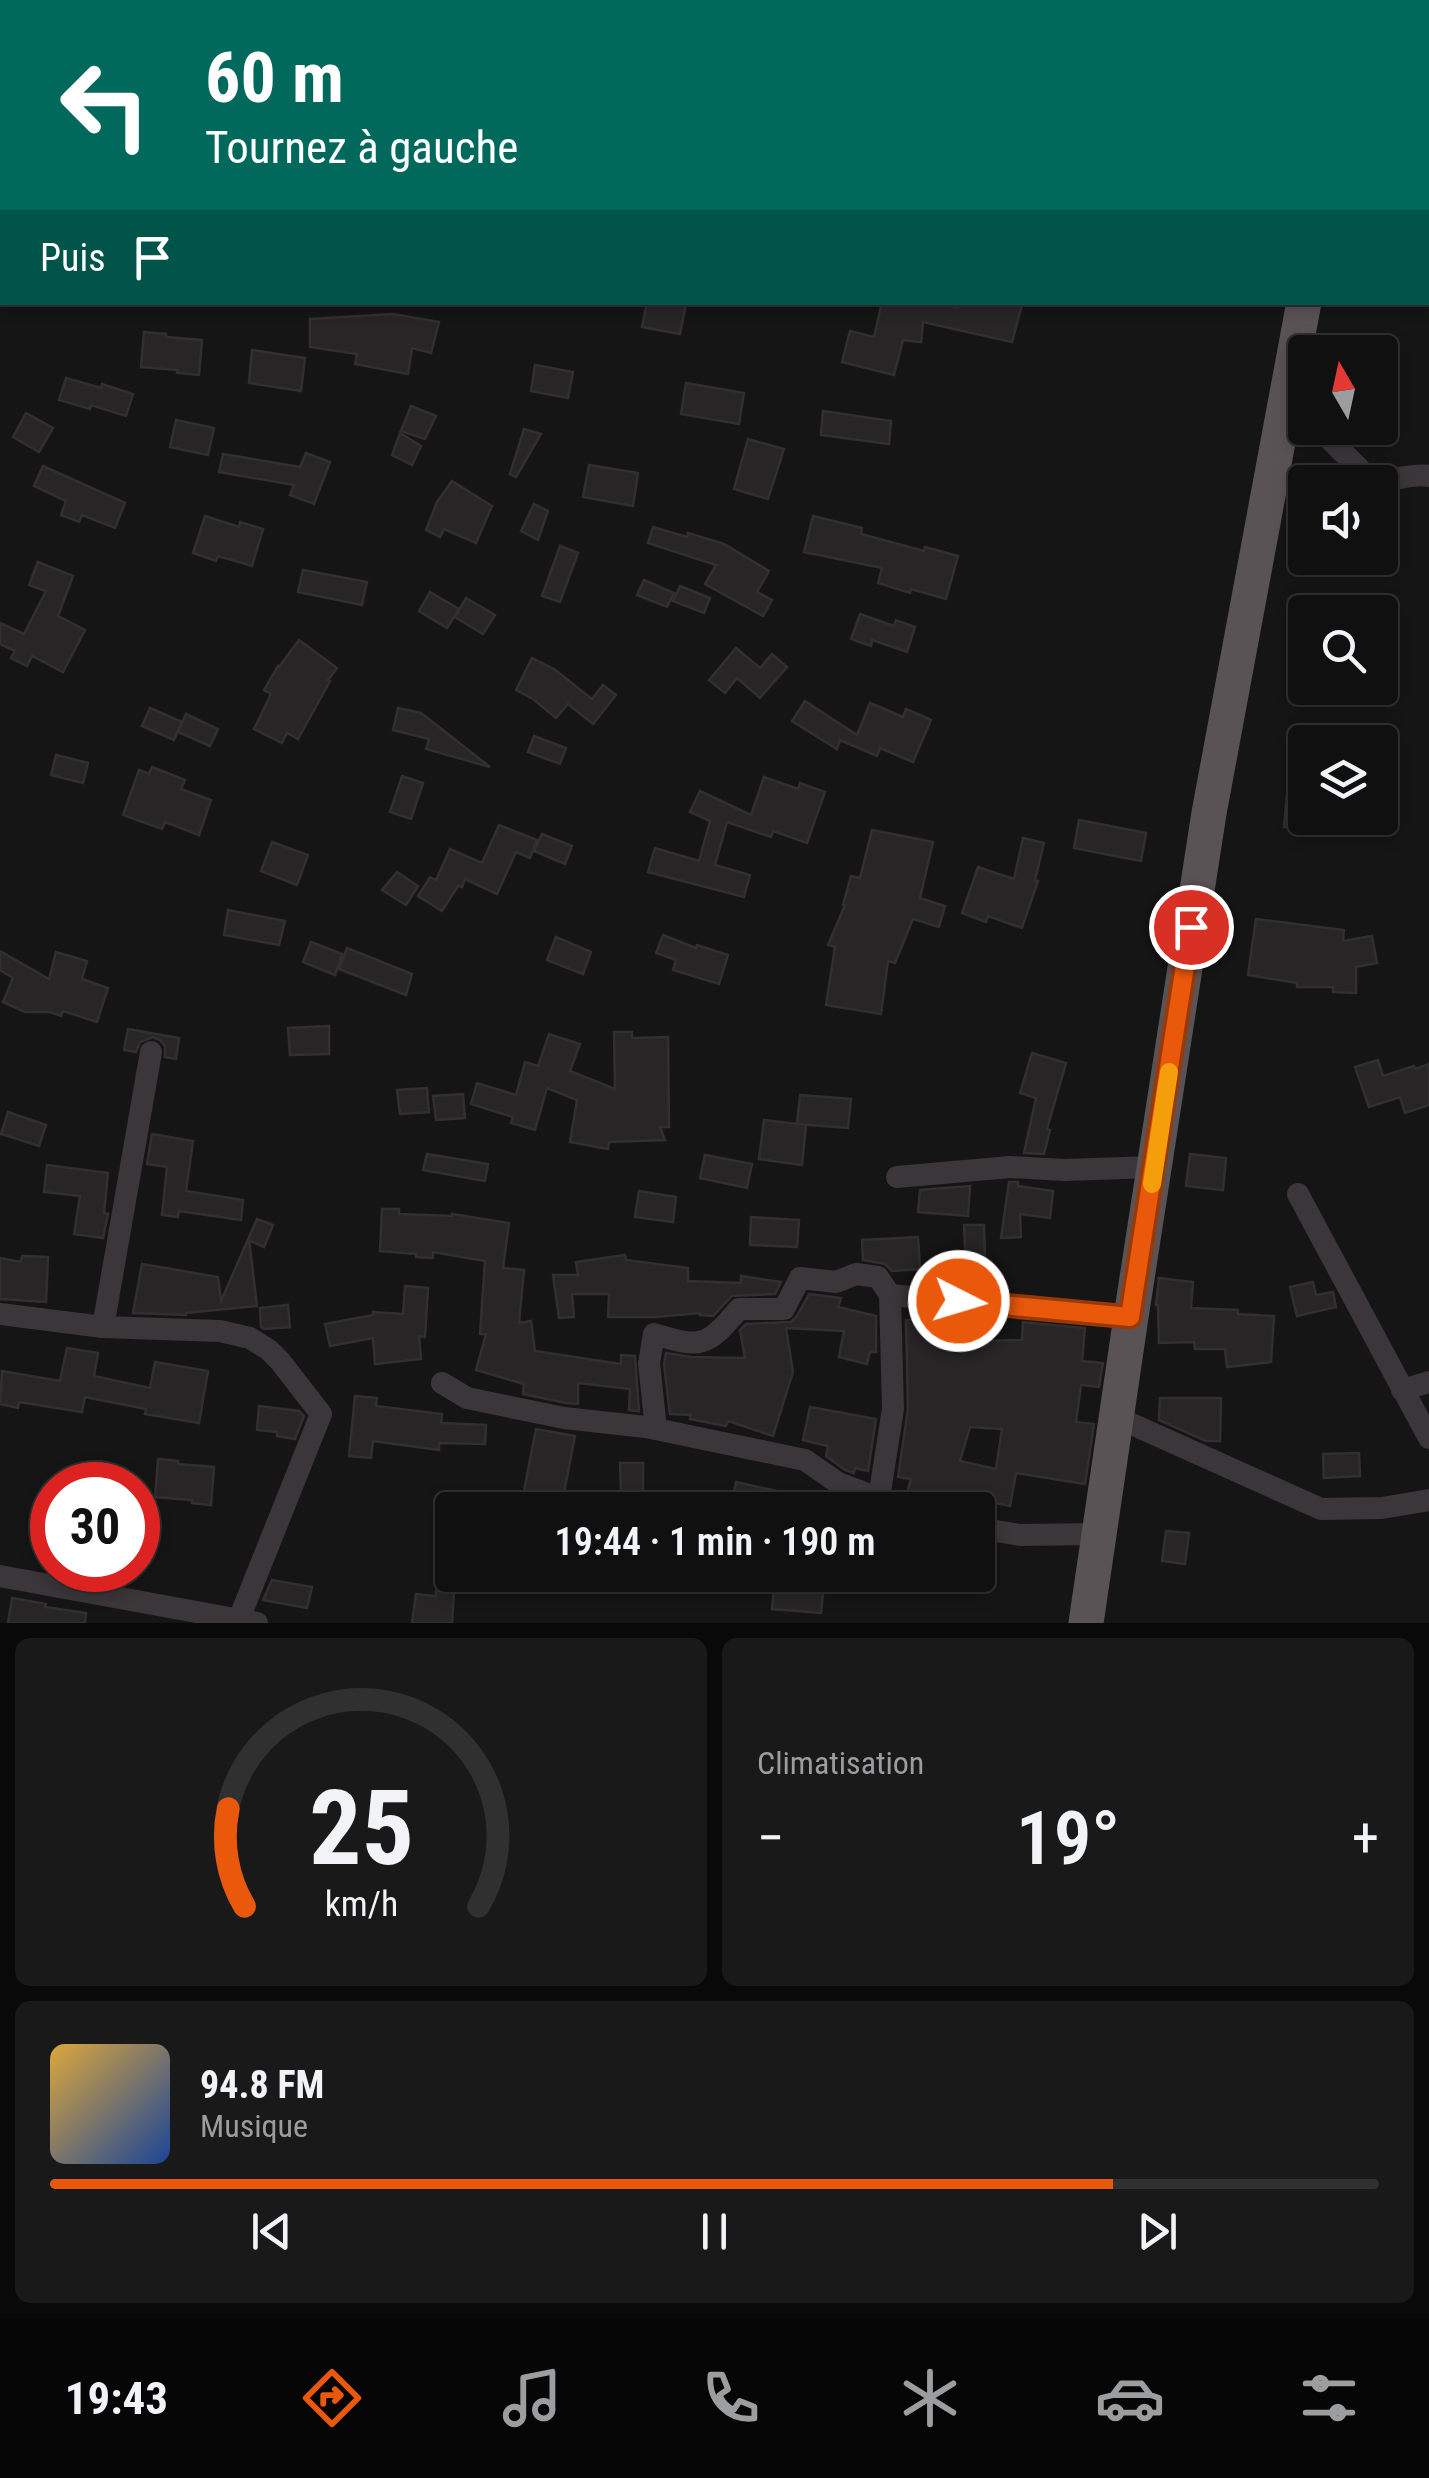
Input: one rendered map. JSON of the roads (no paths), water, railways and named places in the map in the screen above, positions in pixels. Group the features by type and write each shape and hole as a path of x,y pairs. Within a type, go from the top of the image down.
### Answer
{"main road":[{"path":"1301,335 1304,305"},
{"path":"1086,1623 1209,813 1288,443"}],"street":[{"path":"1335,445 1368,478 1380,482 1417,474 1429,476"},
{"path":"104,1327 150,1052"},
{"path":"896,1176 1010,1167 1154,1167"},
{"path":"1298,1194 1429,1438"},
{"path":"656,1429 649,1363 654,1334 691,1345 713,1338 739,1310 784,1309 800,1278 836,1282 856,1274 878,1276 890,1295 893,1408 880,1492"},
{"path":"890,1295 1130,1317"},
{"path":"0,1314 104,1327 220,1332 250,1338 280,1361 321,1414 248,1621 0,1576"},
{"path":"1402,1390 1429,1382"},
{"path":"442,1383 467,1398 564,1418 656,1429 804,1460 838,1483 863,1492"},
{"path":"1116,1417 1321,1509 1382,1508 1429,1500"},
{"path":"995,1531 1020,1535 1098,1534"}]}
